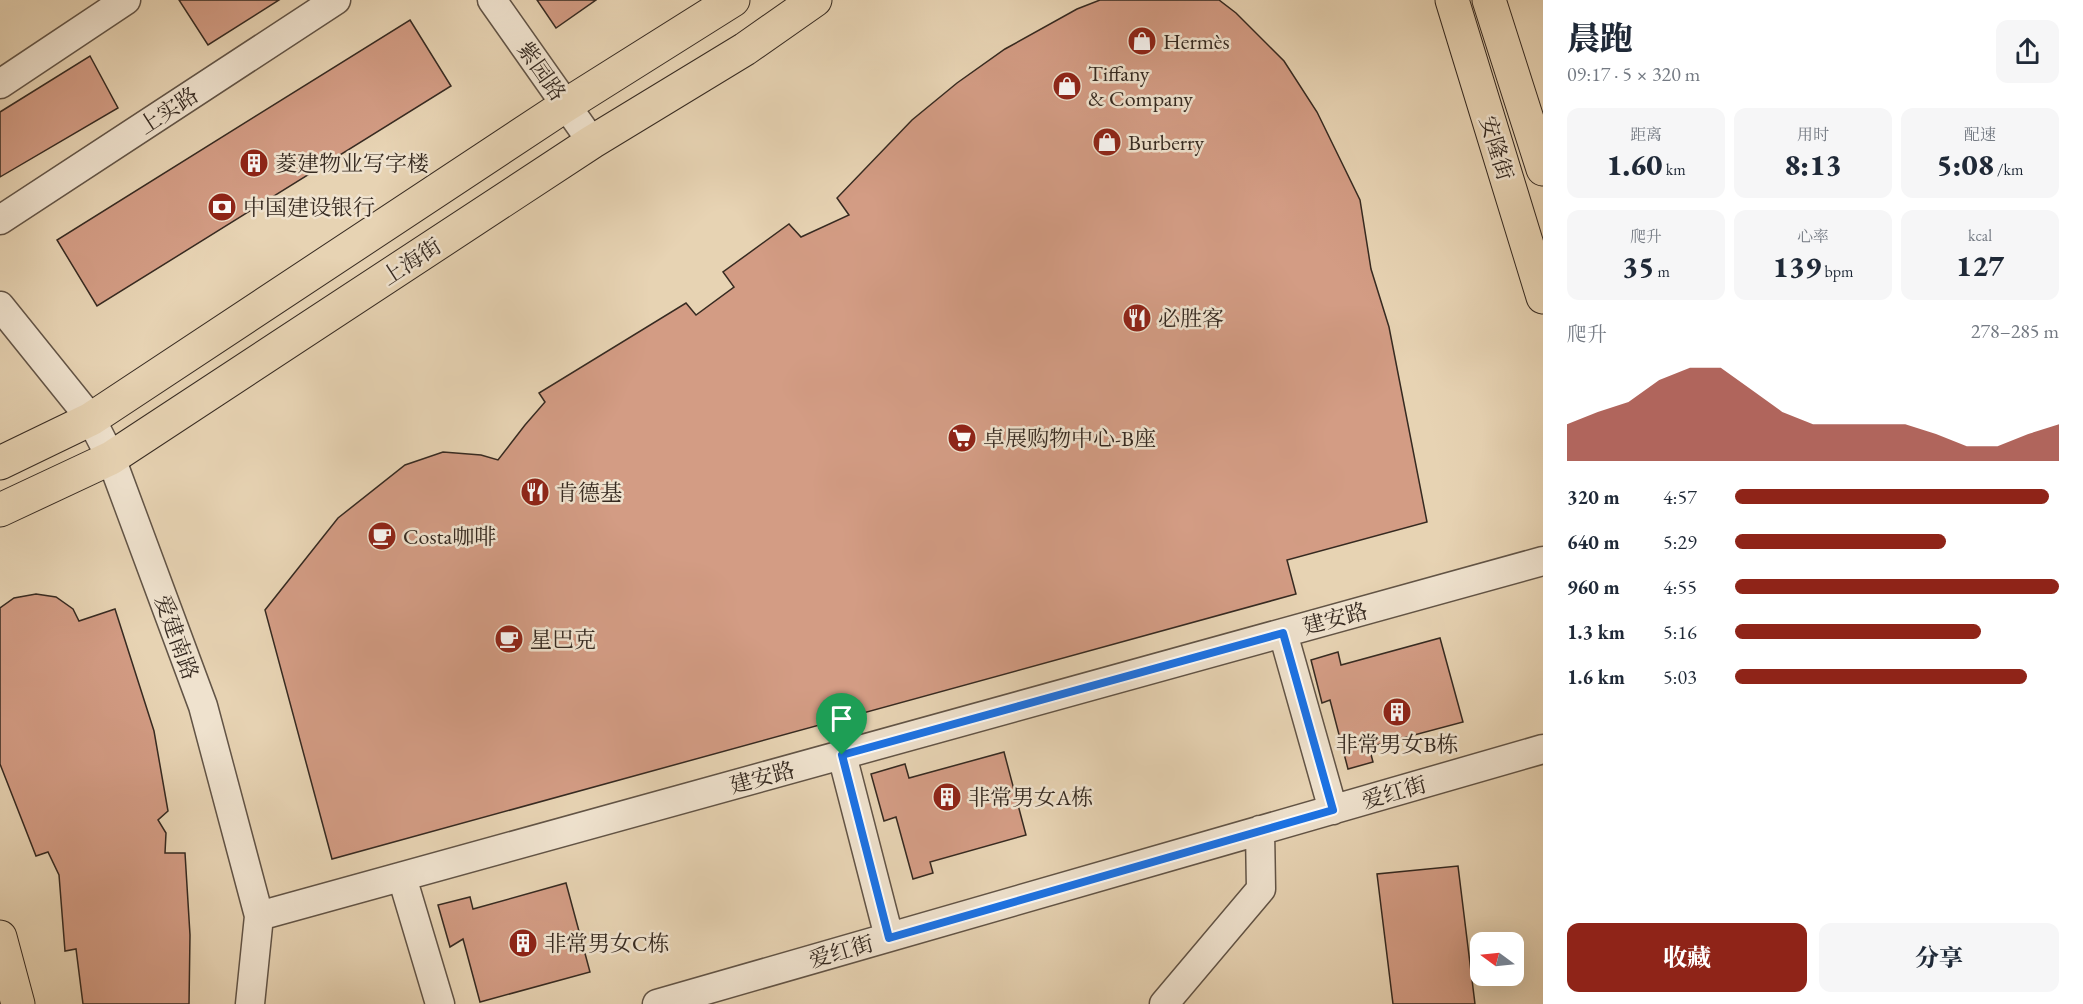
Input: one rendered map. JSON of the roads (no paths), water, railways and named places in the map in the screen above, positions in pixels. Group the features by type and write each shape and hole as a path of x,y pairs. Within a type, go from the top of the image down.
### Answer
{"main road":[{"name":"上海街","path":"0,464 91,419 566,105 733,0"},
{"name":"上海街","path":"0,510 111,458 592,142 745,49 815,0"},
{"name":"安隆街","path":"1452,0 1543,297"},
{"name":"安隆街","path":"1489,0 1543,169"},
{"path":"0,937 18,1004"}],"street":[{"name":"上实路","path":"0,220 336,0"},
{"name":"紫园路","path":"492,0 592,142"},
{"path":"0,84 120,1"},
{"name":"爱建南路","path":"0,306 91,419 111,458 203,706 259,916 250,1004"},
{"name":"建安路","path":"259,916 1543,561"},
{"path":"1283,633 1333,810"},
{"name":"爱红街","path":"657,1004 686,1000 889,938 1543,749"},
{"path":"842,755 889,938"},
{"path":"1164,1004 1261,890 1260,830"},
{"path":"402,877 440,1004"}],"place":[{"name":"Hermès","path":"1142,41"},
{"name":"Tiffany & Company","path":"1067,86"},
{"name":"Burberry","path":"1107,142"},
{"name":"菱建物业写字楼","path":"254,163"},
{"name":"中国建设银行","path":"222,207"},
{"name":"必胜客","path":"1137,318"},
{"name":"卓展购物中心-B座","path":"962,438"},
{"name":"肯德基","path":"535,492"},
{"name":"Costa咖啡","path":"382,536"},
{"name":"星巴克","path":"509,639"},
{"name":"非常男女B栋","path":"1397,712"},
{"name":"非常男女A栋","path":"947,797"},
{"name":"非常男女C栋","path":"523,943"}]}
